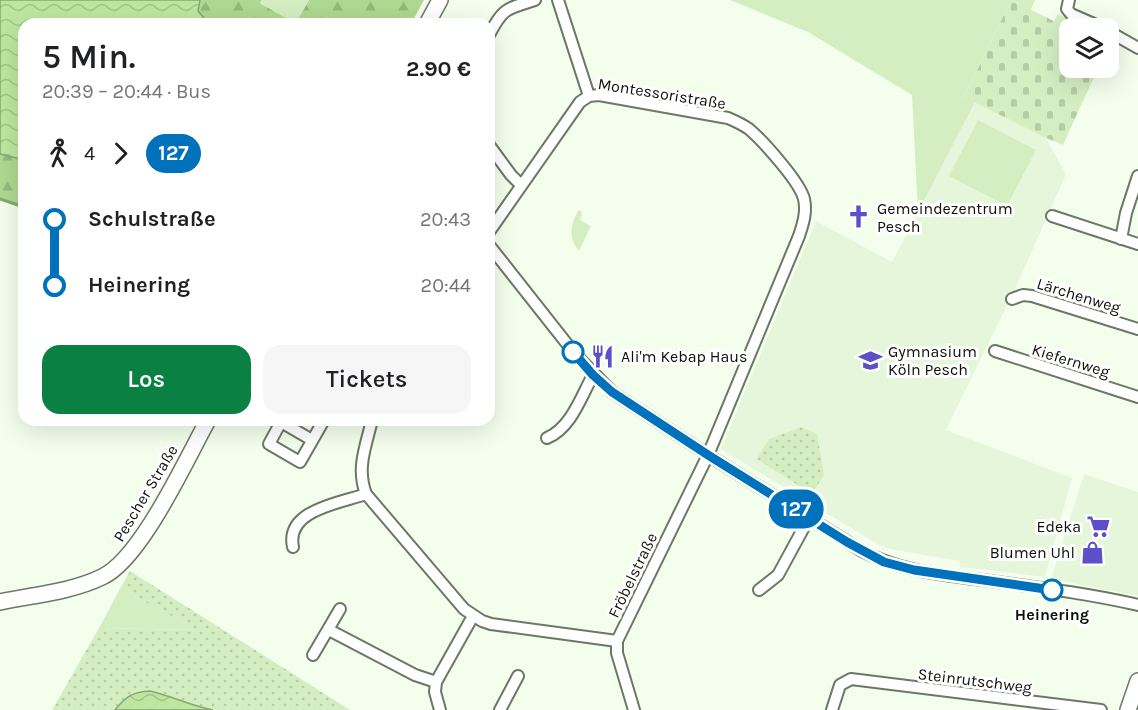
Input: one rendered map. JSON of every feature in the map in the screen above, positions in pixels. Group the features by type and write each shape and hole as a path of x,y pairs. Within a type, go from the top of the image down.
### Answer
{"street":[{"path":"430,18 440,0"},
{"path":"495,23 498,17 509,8 535,0"},
{"path":"558,0 589,96"},
{"path":"1068,5 1071,14 1080,18"},
{"path":"1119,37 1138,48"},
{"name":"Montessoristraße","path":"495,223 580,102 589,96 599,95 728,118 738,122 759,138 800,187 805,209 798,236 708,455"},
{"path":"495,153 521,185"},
{"path":"1121,238 1138,176"},
{"path":"1052,216 1138,244"},
{"path":"495,253 575,354 612,392 862,551 894,566 914,570 1138,604"},
{"name":"Lärchenweg","path":"1012,299 1023,295 1032,296 1138,328"},
{"name":"Kiefernweg","path":"995,351 1138,397"},
{"path":"547,438 566,424 593,375"},
{"name":"Pescher Straße","path":"0,602 78,586 102,578 116,569 138,544 205,426"},
{"path":"312,440 320,426"},
{"path":"293,547 291,538 295,526 303,517 366,494 361,480 362,459 369,426"},
{"name":"Fröbelstraße","path":"366,494 464,609 472,615 491,624 617,641 708,455"},
{"path":"759,590 778,575 809,518"},
{"path":"313,656 340,609"},
{"path":"440,710 435,692 436,682 472,615"},
{"path":"329,630 415,675 436,682"},
{"path":"617,641 617,653 634,710"},
{"path":"500,710 518,676"},
{"name":"Steinrutschweg","path":"832,710 840,685 851,679 1101,710"},
{"path":"1128,710 1138,681"}],"shaded area":[{"name":"Gymnasium Köln Pesch","path":"975,102 1046,138 1066,174 1015,289 946,430 1072,478 1045,577 960,567 959,561 879,545 721,449 816,221 892,262"},
{"path":"1084,474 1138,492 1138,596 1051,579"}],"green space":[{"path":"200,0 262,0 260,3 286,18 204,18 198,11"},
{"path":"262,0 309,0 299,18 287,18 260,3"},
{"path":"309,0 424,0 414,18 298,18"},
{"path":"730,0 1011,0 964,97 975,102 918,212 912,95 808,32"},
{"path":"1011,0 1054,21 1058,14 1067,18 1059,18 1059,78 1093,78 1063,145 964,97"},
{"path":"1011,0 1035,0 1031,10"},
{"path":"978,120 1036,150 1007,206 949,176"},
{"path":"0,154 18,158 18,207 0,200"},
{"path":"579,210 582,212 580,220 591,226 579,251 573,241 572,231"},
{"path":"801,427 817,434 824,475 812,494 757,459 769,439"},
{"path":"130,571 350,710 213,710 196,708 153,691 144,691 125,699 115,710 52,710 99,628 196,630 136,597 122,585"},
{"path":"122,585 136,597 198,630 99,628"}],"water":[{"path":"0,0 200,0 198,11 204,18 18,18 18,158 0,154"},
{"path":"150,691 213,710 115,710 130,696"}],"waterway":[{"path":"0,199 18,205"}],"bus line":[{"name":"127","path":"573,352 612,392 847,542 884,562 914,570 1052,590"}],"place":[{"name":"Gemeindezentrum Pesch","path":"859,217"},
{"name":"Ali'm Kebap Haus","path":"603,356"},
{"name":"Gymnasium Köln Pesch","path":"870,360"},
{"name":"Edeka","path":"1099,526"},
{"name":"Blumen Uhl","path":"1093,552"},
{"name":"Heinering","path":"1052,590"}]}
